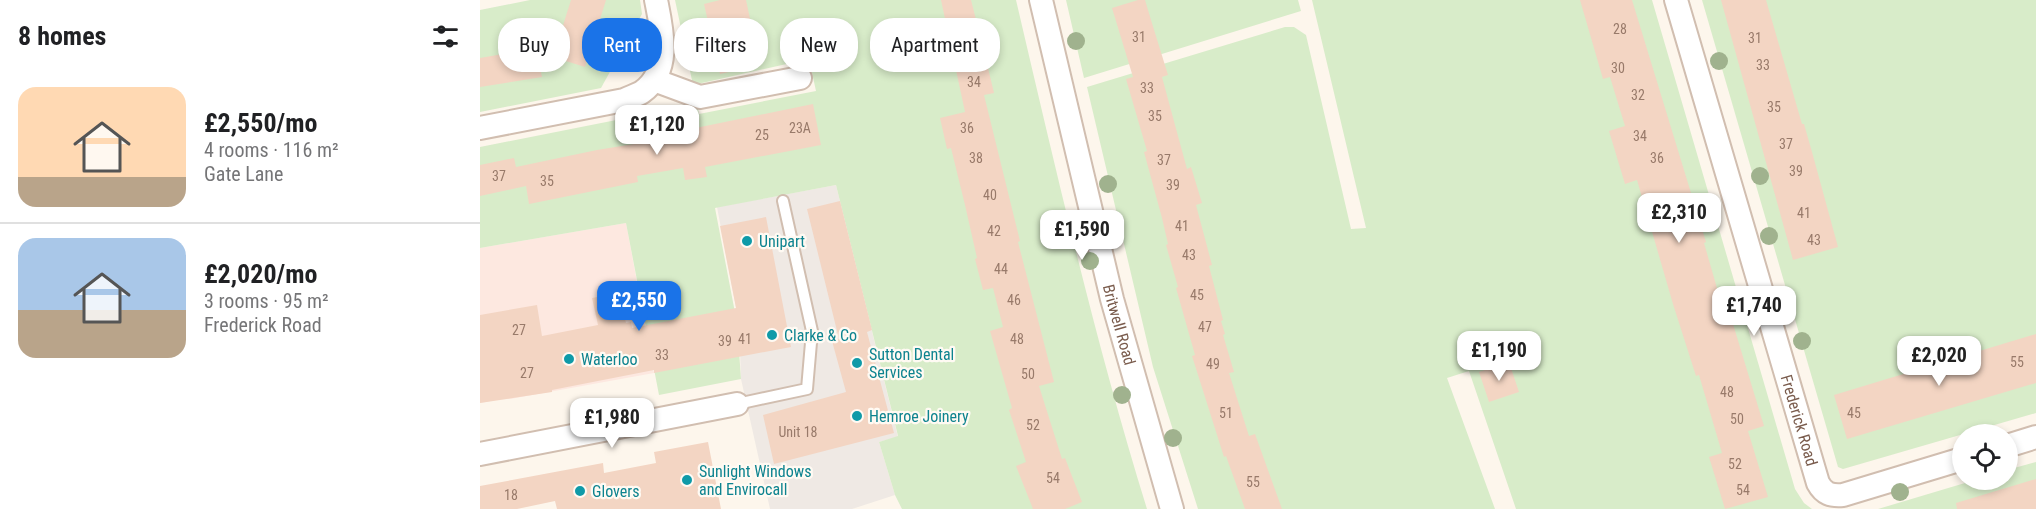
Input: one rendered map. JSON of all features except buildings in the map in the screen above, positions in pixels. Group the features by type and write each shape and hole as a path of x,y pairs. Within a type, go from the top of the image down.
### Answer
{"street":[{"path":"480,128 624,100 642,92 654,80 663,57 662,31 656,0"},
{"name":"Britwell Road","path":"1041,0 1112,299 1172,509"},
{"name":"Frederick Road","path":"1676,0 1818,483 1822,490 1827,494 1843,495 1952,462"},
{"path":"654,80 700,97 800,78"},
{"path":"480,454 737,404"},
{"path":"2018,443 2036,437"}],"lane":[{"path":"737,404 807,389 812,331 783,201"}],"shaded area":[{"path":"836,185 898,437 879,442 895,495 852,509 770,509 741,379 739,323 717,207"},
{"path":"626,223 654,373 480,403 480,248"}],"green space":[{"path":"530,0 640,0 642,14 640,18 582,18 582,72 610,72 601,88 480,112 480,10"},
{"path":"675,0 1016,0 1093,319 1147,509 902,509 895,495 879,442 898,436 836,185 715,208 737,323 741,379 659,395 626,223 480,248 480,147 697,104 699,114 816,91 812,72 858,72 858,18 780,18 780,66 768,68 768,18 679,18"},
{"path":"1066,0 1298,0 1301,11 1084,78"},
{"path":"1312,0 1652,0 1795,489 1804,503 1812,509 1516,509 1469,371 1447,378 1495,509 1198,509 1153,367 1087,87 1285,27 1294,27 1306,35 1351,229 1366,228"},
{"path":"1702,0 2036,0 2036,413 1998,424 1952,424 1952,437 1843,469 1838,467"},
{"path":"690,72 751,72 693,85"},
{"path":"2036,462 2036,509 1878,509 1952,487 1952,490 2018,490 2018,467"}],"place":[{"name":"Unipart","path":"747,241"},
{"name":"Clarke & Co","path":"772,335"},
{"name":"Waterloo","path":"569,359"},
{"name":"Sutton Dental Services","path":"857,363"},
{"name":"Hemroe Joinery","path":"857,416"},
{"name":"Sunlight Windows and Envirocall","path":"687,480"},
{"name":"Glovers","path":"580,491"}]}
